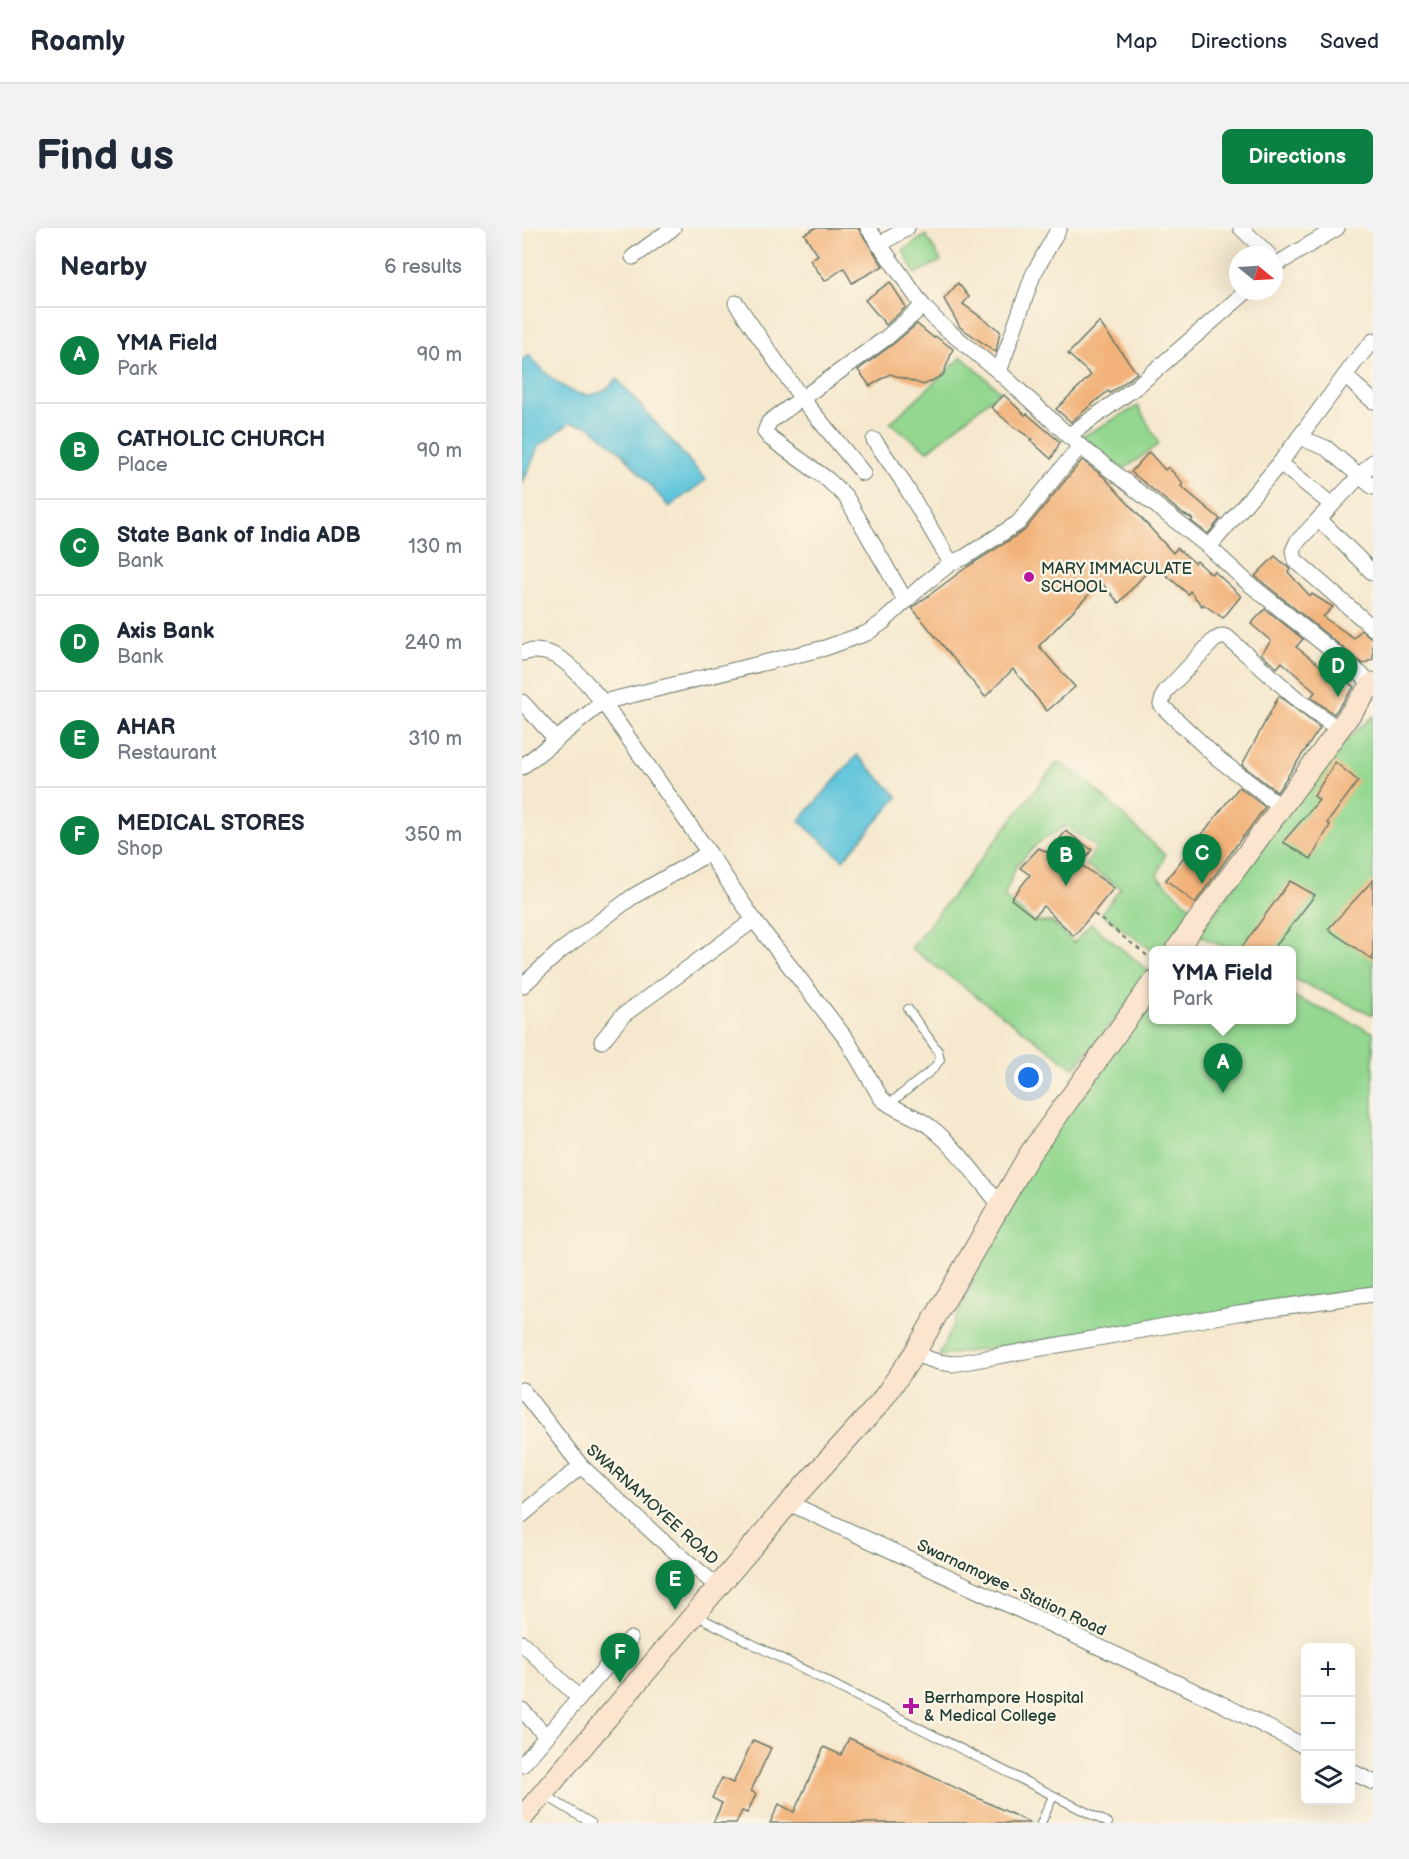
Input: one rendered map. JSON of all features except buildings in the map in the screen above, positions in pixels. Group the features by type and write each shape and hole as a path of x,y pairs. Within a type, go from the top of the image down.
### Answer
{"street":[{"path":"633,257 673,228"},
{"path":"868,228 923,306 940,324 999,372 1074,441 1209,547 1247,582 1373,683 1180,946"},
{"path":"879,245 907,228"},
{"path":"999,372 1034,275 1059,228"},
{"path":"1241,228 1259,246"},
{"path":"1283,256 1337,228"},
{"path":"522,767 603,702 825,648 867,633 884,622 905,600 951,563 965,557 1018,523 1074,441 1237,300"},
{"path":"736,303 802,399 863,472"},
{"path":"905,600 846,497 827,479 765,432 769,422 886,338 923,306"},
{"path":"1209,547 1280,463 1373,341"},
{"path":"1345,376 1373,401"},
{"path":"1299,437 1326,448 1373,487"},
{"path":"874,440 900,477 951,563"},
{"path":"1373,462 1293,546 1295,560 1373,628"},
{"path":"1280,463 1332,505"},
{"path":"1319,519 1373,573"},
{"path":"1281,807 1216,757 1164,708 1161,704 1165,692 1214,640 1223,636 1296,698 1338,729"},
{"path":"522,653 537,650 557,655 603,702 754,920 847,1040 873,1087 888,1105 926,1123 950,1144 1001,1206"},
{"path":"522,702 556,739"},
{"path":"522,986 558,953 632,897 709,853"},
{"path":"602,1041 622,1016 754,920"},
{"path":"522,1818 717,1586 880,1403 914,1354 1029,1155 1149,988"},
{"path":"914,1354 953,1364 1238,1313 1373,1294"},
{"name":"SWARNAMOYEE ROAD","path":"522,1390 581,1466 659,1538 717,1586"},
{"path":"522,1515 581,1466"},
{"name":"Swarnamoyee - Station Road","path":"789,1503 1220,1703 1301,1746"},
{"path":"522,1765 630,1639"},
{"path":"522,1643 579,1698"},
{"path":"522,1710 546,1736"},
{"path":"1355,1773 1373,1782"}],"lane":[{"path":"888,1105 938,1064 941,1056 908,1009"},
{"path":"694,1615 1108,1823"},
{"path":"542,1793 591,1823"},
{"path":"1041,1823 1053,1796"}],"path":[{"path":"1094,914 1149,957"}],"green space":[{"path":"926,235 941,261 915,274 903,250"},
{"path":"962,357 1000,391 928,451 890,423"},
{"path":"1138,406 1159,444 1124,469 1081,437"},
{"path":"1373,716 1373,1015 1296,980 1296,946 1222,946 1198,935 1333,752"},
{"path":"1058,761 1089,783 1165,855 1157,876 1192,908 1167,946 1149,946 1149,948 1101,913 1121,888 1086,866 1096,847 1065,826 1038,843 1016,866 1004,897 1034,922 1052,922 1074,943 1091,924 1149,971 1124,1008 1074,1068 911,948"},
{"path":"1149,988 1149,1024 1296,1024 1296,998 1373,1032 1373,1289 939,1356 1029,1155"}],"water":[{"path":"529,355 562,386 582,394 592,395 603,391 617,379 706,480 669,507 622,453 589,426 570,423 539,446 522,485 522,360"},
{"path":"857,755 898,797 843,860 799,821"}],"place":[{"name":"MARY IMMACULATE SCHOOL","path":"1029,577"},
{"name":"Axis Bank","path":"1338,697"},
{"name":"State Bank of India ADB","path":"1202,884"},
{"name":"CATHOLIC CHURCH","path":"1066,886"},
{"name":"YMA Field","path":"1223,1093"},
{"name":"AHAR","path":"675,1610"},
{"name":"MEDICAL STORES","path":"620,1683"},
{"name":"Berrhampore Hospital & Medical College","path":"911,1706"}]}
